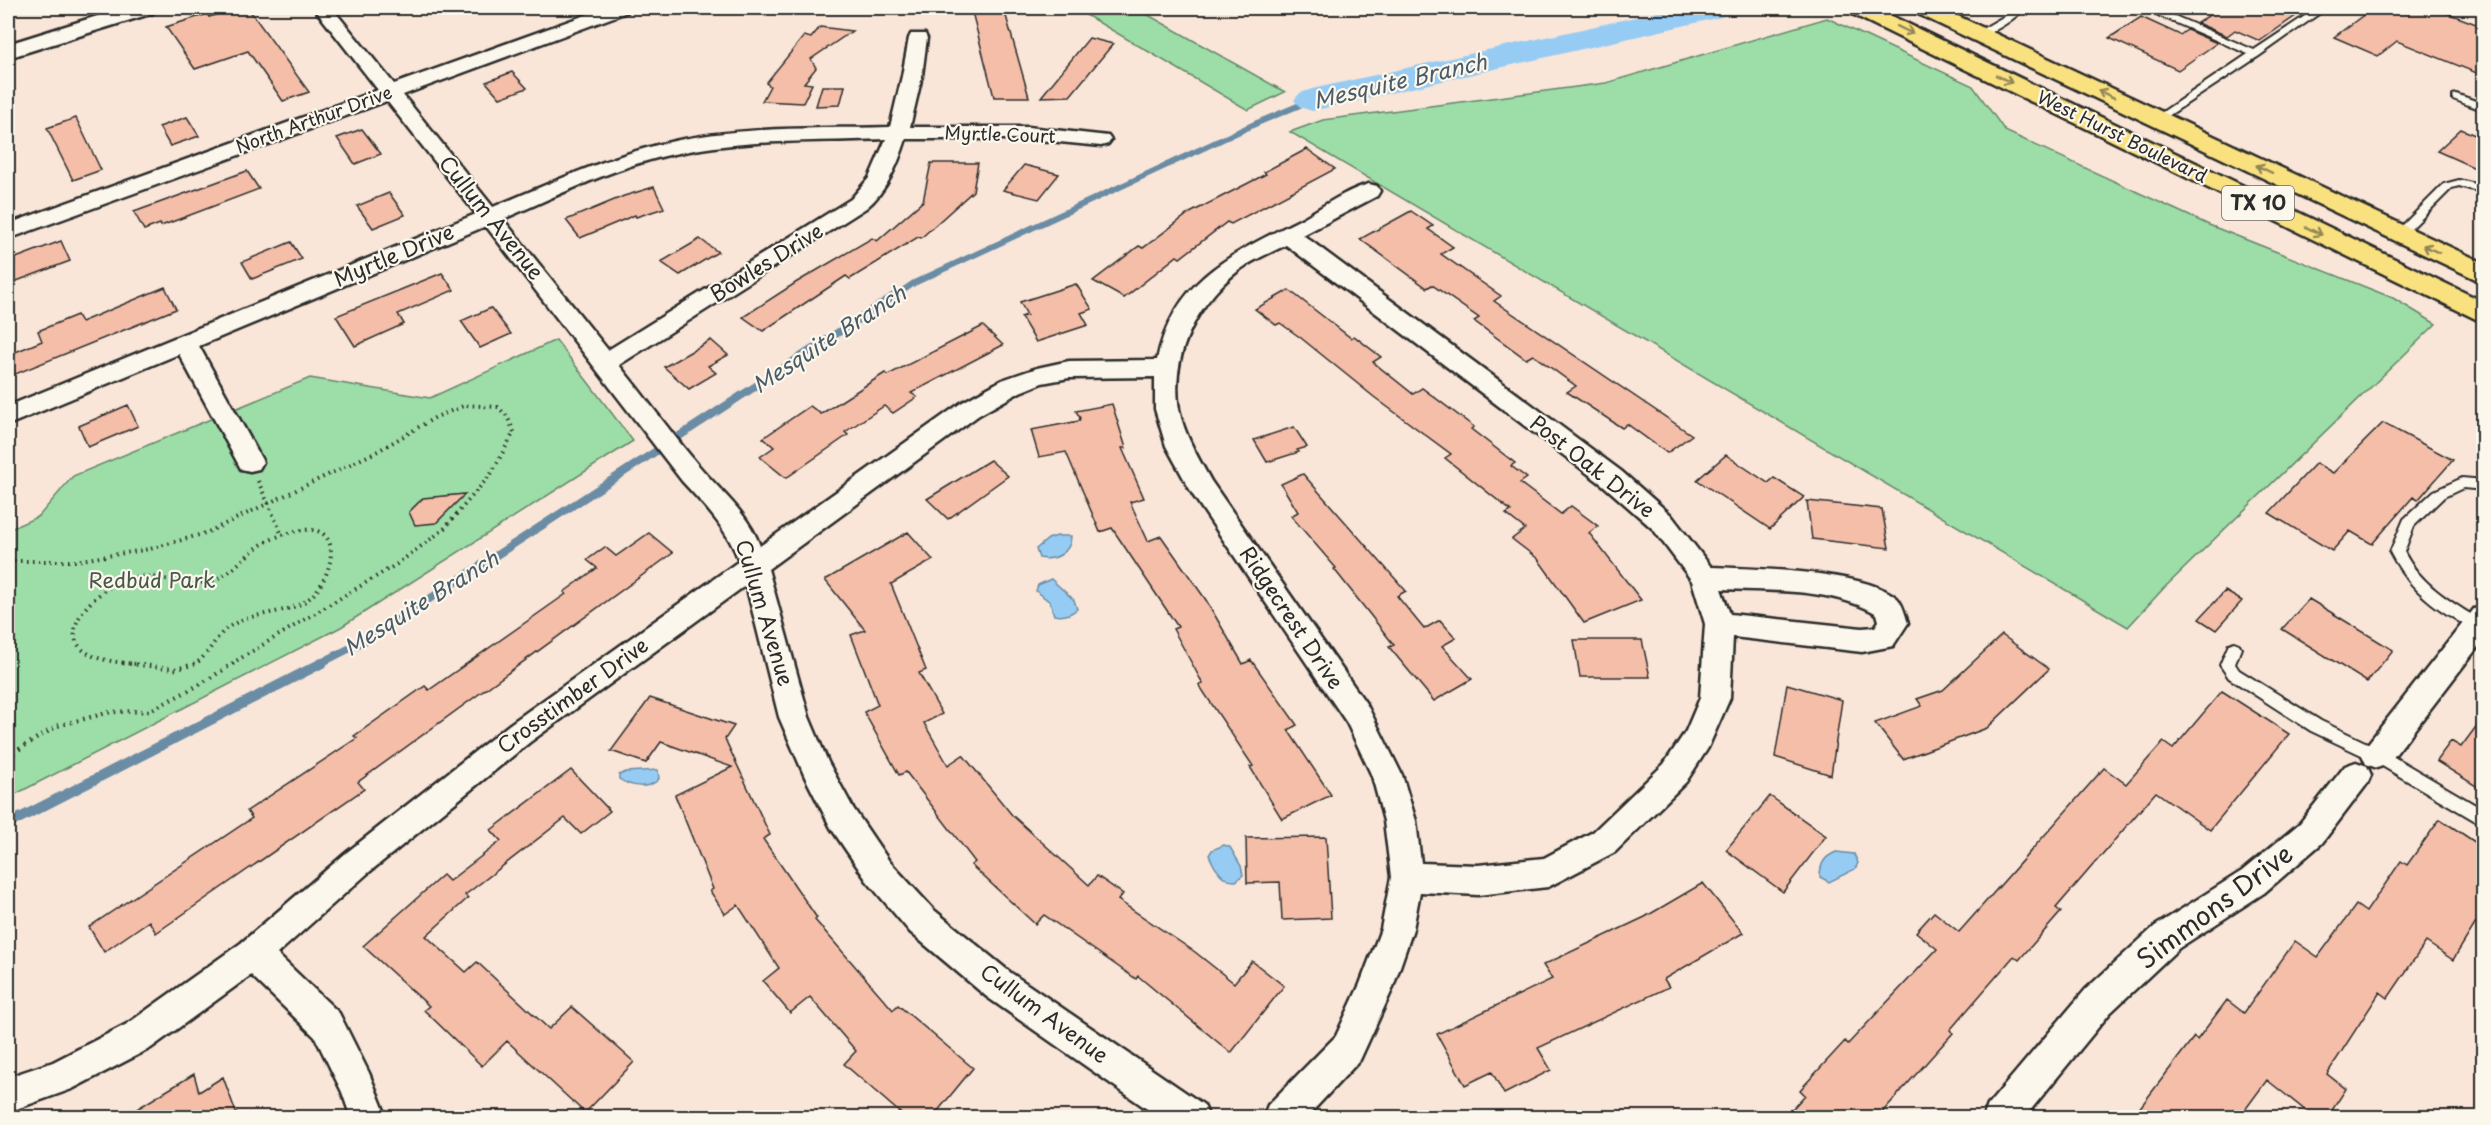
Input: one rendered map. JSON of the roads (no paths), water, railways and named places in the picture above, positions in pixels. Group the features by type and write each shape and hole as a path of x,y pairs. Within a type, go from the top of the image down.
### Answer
{"main road":[{"name":"West Hurst Boulevard","path":"1858,8 2484,314"},
{"name":"West Hurst Boulevard","path":"1924,8 2484,274"},
{"path":"2129,140 2159,119"}],"street":[{"path":"8,51 145,8"},
{"name":"Cullum Avenue","path":"322,8 489,216 691,474 723,508 744,538 754,565 794,717 816,768 842,818 878,872 922,921 999,986 1191,1118"},
{"name":"North Arthur Drive","path":"8,232 621,8"},
{"name":"Bowles Drive","path":"604,363 837,219 869,194 888,166 898,133 918,38"},
{"name":"Myrtle Court","path":"898,133 1029,133 1101,140"},
{"name":"Myrtle Drive","path":"8,416 611,166 680,146 735,138 898,133"},
{"name":"Ridgecrest Drive","path":"1281,1118 1348,1048 1375,990 1397,929 1407,877 1400,821 1387,775 1357,714 1196,477 1179,446 1167,409 1167,369 1172,344 1185,314 1207,286 1231,265 1370,191"},
{"name":"Post Oak Drive","path":"1288,235 1612,478 1662,522 1704,578 1719,624 1715,698 1697,739 1675,773 1604,842 1548,872 1478,880 1407,877"},
{"path":"185,343 250,462"},
{"name":"Crosstimber Drive","path":"8,1094 60,1077 139,1036 253,954 357,863 519,733 970,409 1008,387 1037,375 1070,368 1167,369"},
{"path":"1704,578 1768,581 1868,595 1889,608 1894,623 1883,638 1862,640 1719,624"},
{"name":"Simmons Drive","path":"2001,1118 2098,1001 2166,937 2253,882 2311,833 2480,621"},
{"path":"253,954 327,1025 357,1085 369,1118"}],"lane":[{"path":"1980,34 2013,15 2020,8"},
{"path":"2149,8 2256,54"},
{"path":"2159,119 2322,8"},
{"path":"2456,97 2484,108"},
{"path":"2400,234 2448,186 2459,183 2484,190"},
{"path":"2480,621 2431,597 2406,572 2397,552 2409,523 2439,494 2462,483 2484,485"},
{"path":"2234,648 2227,665 2234,674 2316,726 2366,765 2484,819"}],"water":[{"path":"1057,536 1071,536 1065,551 1056,557 1039,558 1036,549 1048,539"},
{"path":"1051,579 1074,600 1077,609 1072,613 1054,615 1050,602 1036,591 1038,585"},
{"path":"658,770 659,779 650,785 634,785 619,779 619,775 626,772"},
{"path":"1224,845 1230,847 1241,866 1243,875 1236,881 1223,876 1216,869 1209,855 1212,850"},
{"path":"1836,852 1854,854 1858,863 1855,869 1829,882 1820,877 1821,868 1823,861"}],"waterway":[{"name":"Mesquite Branch","path":"1312,100 1717,8"},
{"name":"Mesquite Branch","path":"895,296 914,283 1257,123 1312,100"},
{"name":"Mesquite Branch","path":"319,664 368,639 897,294"},
{"name":"Mesquite Branch","path":"8,824 322,663"}],"park label":[{"name":"Redbud Park","path":"152,581"}]}
